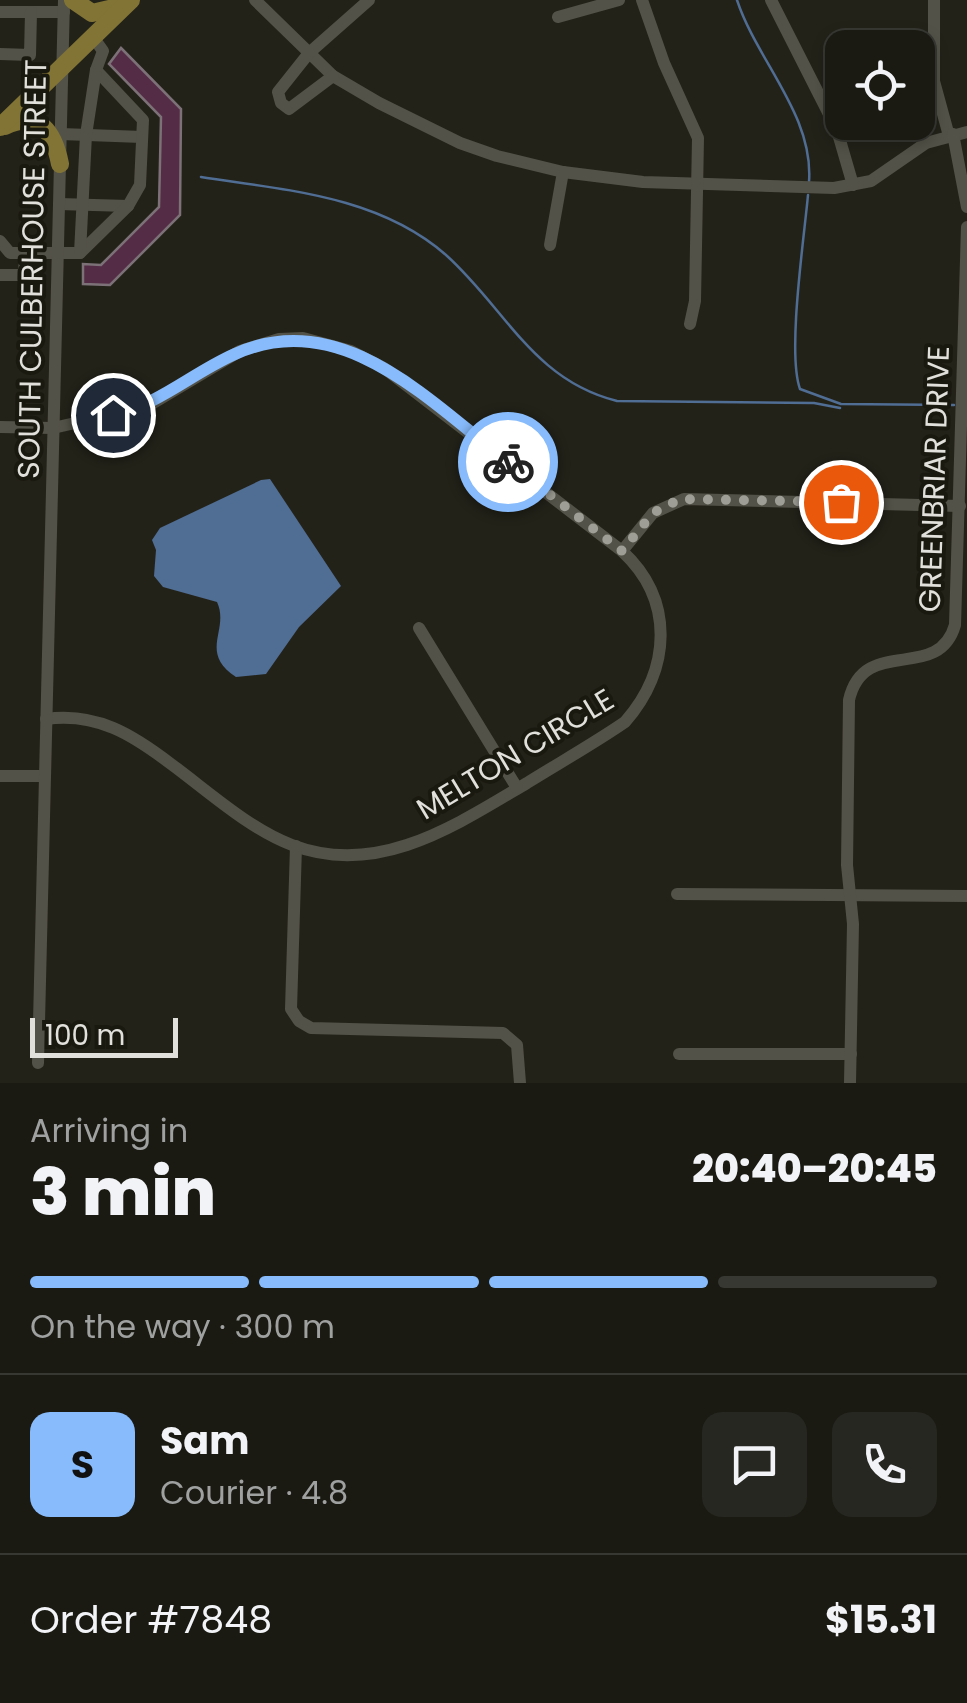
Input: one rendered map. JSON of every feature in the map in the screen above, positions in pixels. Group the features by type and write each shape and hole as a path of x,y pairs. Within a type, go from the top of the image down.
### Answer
{"main road":[{"path":"67,4 92,13 129,2"},
{"path":"2,122 129,2"},
{"path":"2,122 38,122 54,137 60,164"}],"street":[{"path":"255,0 333,76 460,142 497,156 563,172 698,185 834,188 879,177 914,149 957,134"},
{"path":"333,76 290,109 281,103 278,92 309,54 369,0"},
{"path":"558,17 619,0"},
{"path":"642,0 664,64 695,128 698,185 695,300 690,324"},
{"path":"771,0 837,130 853,185"},
{"path":"934,0 934,81 957,134 967,206"},
{"path":"0,12 31,12 67,4"},
{"name":"SOUTH CULBERHOUSE STREET","path":"38,1063 60,134 67,4"},
{"path":"0,54 30,55 31,12"},
{"path":"80,253 86,135 96,70 103,51 92,37"},
{"path":"12,254 80,253 128,206 140,184 143,120 96,70"},
{"path":"60,134 142,137"},
{"path":"550,245 563,172"},
{"path":"59,204 128,206"},
{"name":"GREENBRIAR DRIVE","path":"850,1083 847,866 851,691 862,674 883,661 934,653 952,635 962,614 960,506 967,227"},
{"path":"0,241 24,274 0,275"},
{"name":"MELTON CIRCLE","path":"0,427 53,428 133,410 154,403 240,351 279,339 303,338 351,351 384,368 622,551 648,580 660,613 661,646 652,680 624,722 455,826 394,850 342,855 296,846 264,832 125,732 82,718 46,719"},
{"path":"622,551 653,513 684,498 960,506"},
{"path":"419,628 517,788"},
{"path":"0,776 44,776"},
{"path":"296,846 292,1008 299,1021 311,1028 503,1033 517,1045 520,1083"},
{"path":"676,894 967,896"},
{"path":"679,1054 851,1054"}],"water":[{"path":"270,479 341,586 299,627 266,674 236,677 219,659 217,602 163,587 154,576 156,550 152,540 160,528"}],"building":[{"path":"121,48 181,109 180,215 110,285 83,284 83,264 101,265 159,207 161,117 109,64"}],"waterway":[{"path":"737,0 794,111 808,157 809,182"},
{"path":"201,177 330,199 361,208 420,235 467,276 542,360 588,391 617,401 814,403 840,408"},
{"path":"808,195 796,323 800,389 841,404 954,405"}],"way so far":[{"path":"508,462 622,551 653,513 684,498 841,502"}],"route":[{"path":"113,415 154,403 240,351 279,339 303,338 351,351 384,368 508,462"}]}
